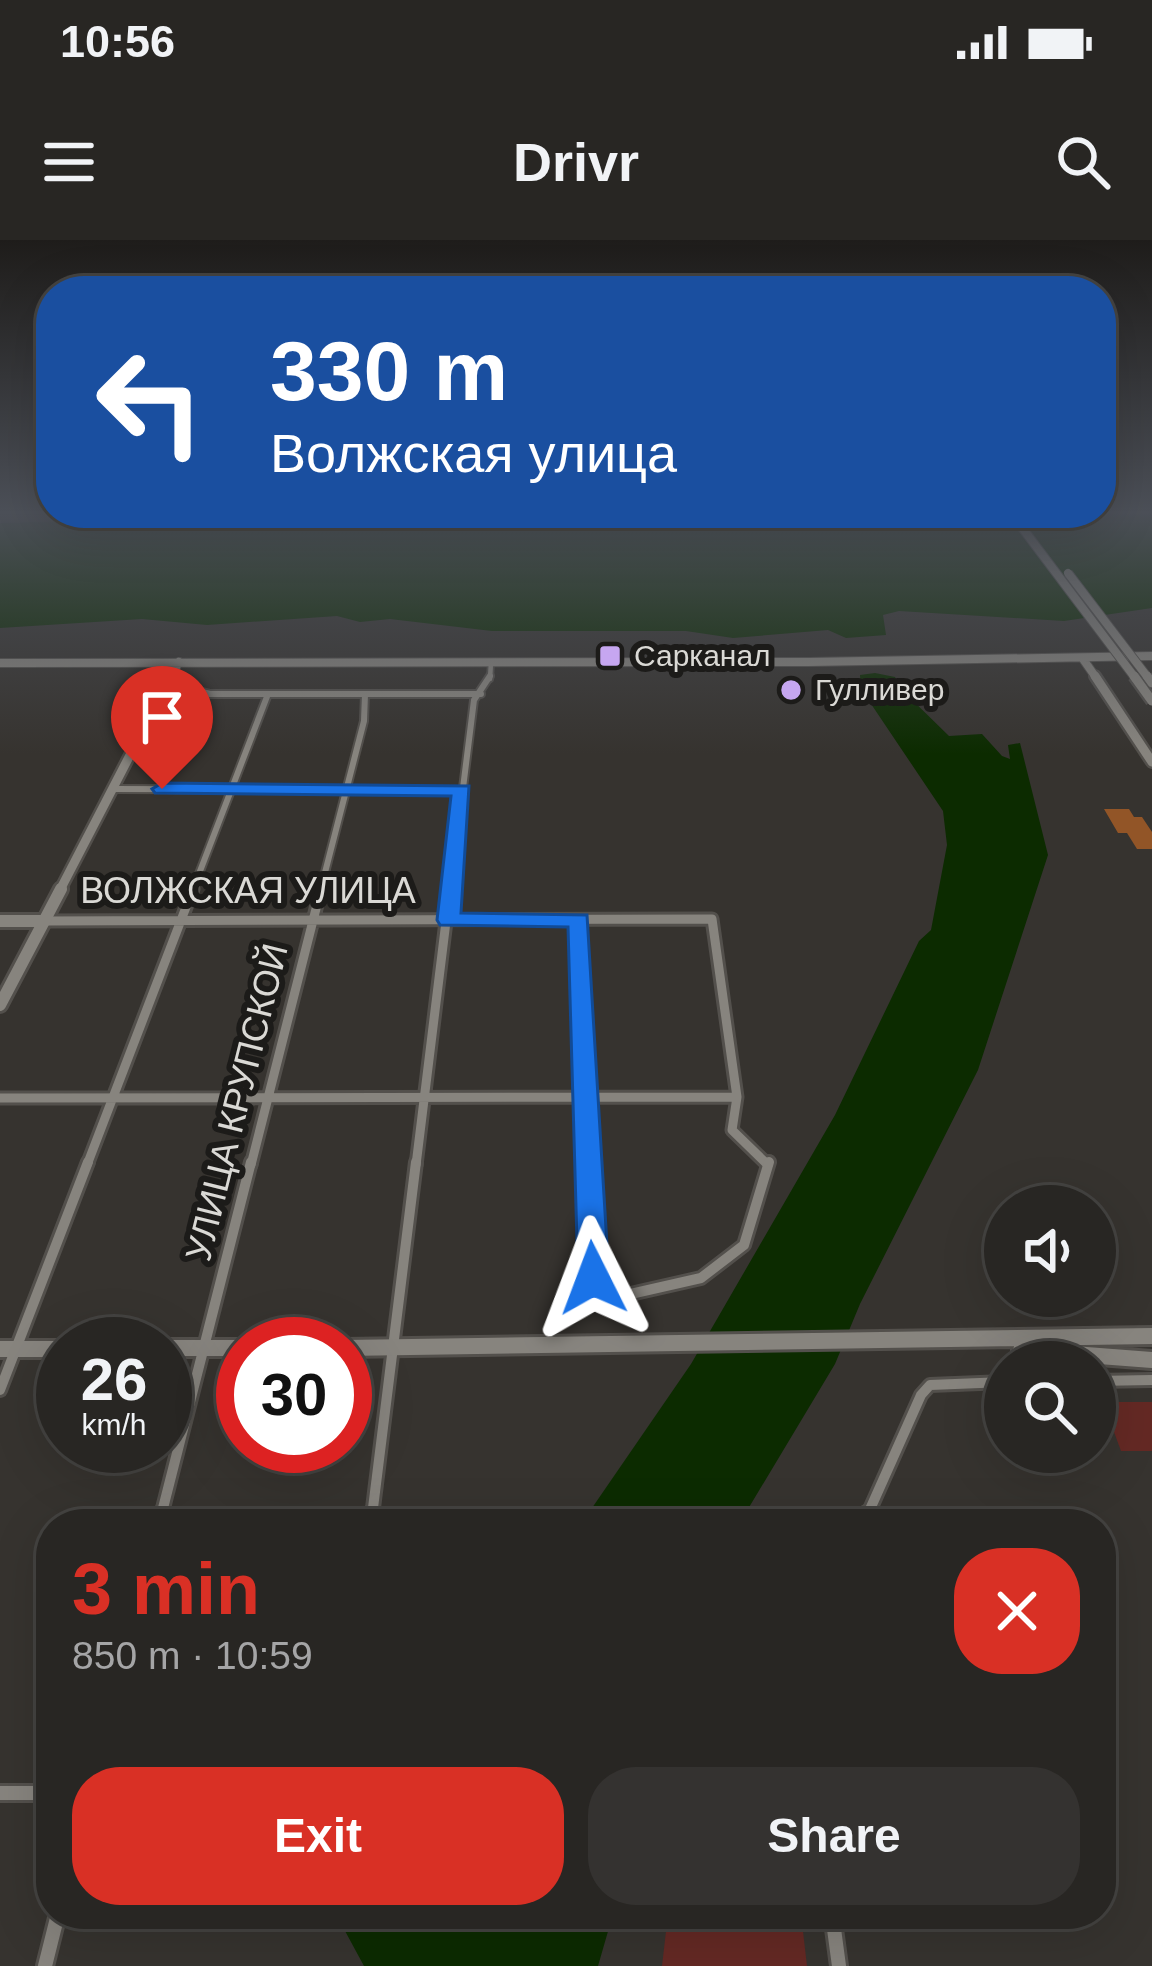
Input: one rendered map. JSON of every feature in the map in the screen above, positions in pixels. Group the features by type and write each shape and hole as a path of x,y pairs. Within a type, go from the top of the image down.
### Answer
{"main road":[{"path":"1072,594 1152,700"},
{"path":"1083,594 1152,683"},
{"path":"0,663 1152,656"},
{"path":"1083,658 1152,762"},
{"path":"0,1005 179,662"},
{"name":"ВОЛЖСКАЯ УЛИЦА","path":"0,922 44,921"},
{"path":"372,1349 1152,1336"},
{"path":"920,1343 984,1347"},
{"path":"192,1348 216,1348"},
{"path":"1116,1356 1152,1360"}],"street":[{"path":"373,1509 474,700 490,683 490,662"},
{"path":"168,683 210,694 481,694"},
{"path":"0,1390 9,1349 268,694"},
{"name":"УЛИЦА КРУПСКОЙ","path":"163,1509 364,721 365,694"},
{"path":"114,789 462,790"},
{"name":"ВОЛЖСКАЯ УЛИЦА","path":"44,921 712,919 737,1097"},
{"path":"0,1098 111,1096 584,1096 737,1097 732,1130 769,1162 744,1245 700,1278 614,1298 593,1278 584,1096 579,920"},
{"path":"1116,1362 1125,1369 1116,1381"},
{"path":"1116,1381 1152,1380"},
{"path":"870,1509 921,1395 930,1385 984,1383"},
{"path":"0,1792 36,1793"},
{"path":"44,1966 54,1929"},
{"path":"834,1929 839,1966"}],"shaded area":[{"path":"0,594 1152,594 1152,608 1064,621 899,611 883,615 886,635 846,638 828,630 733,638 686,631 492,631 390,619 360,622 337,616 207,625 142,619 0,628"},
{"path":"860,675 895,677 901,689 949,736 982,734 1010,759 1008,745 1020,743 1048,855 978,1070 860,1304 835,1364 748,1509 591,1509 691,1364 835,1115 919,941 931,930 947,845 943,811 861,689"},
{"path":"1116,1402 1152,1402 1152,1451 1121,1451"},
{"path":"344,1929 609,1929 598,1966 364,1966"},
{"path":"666,1929 803,1929 807,1966 662,1966"}],"building":[{"path":"1104,809 1129,809 1134,817 1142,817 1152,832 1152,849 1137,849 1127,833 1118,833"}],"place":[{"name":"Сарканал","path":"610,656"},
{"name":"Гулливер","path":"791,690"}],"route":[{"path":"162,789 462,790 448,920 579,920 593,1278"}]}
